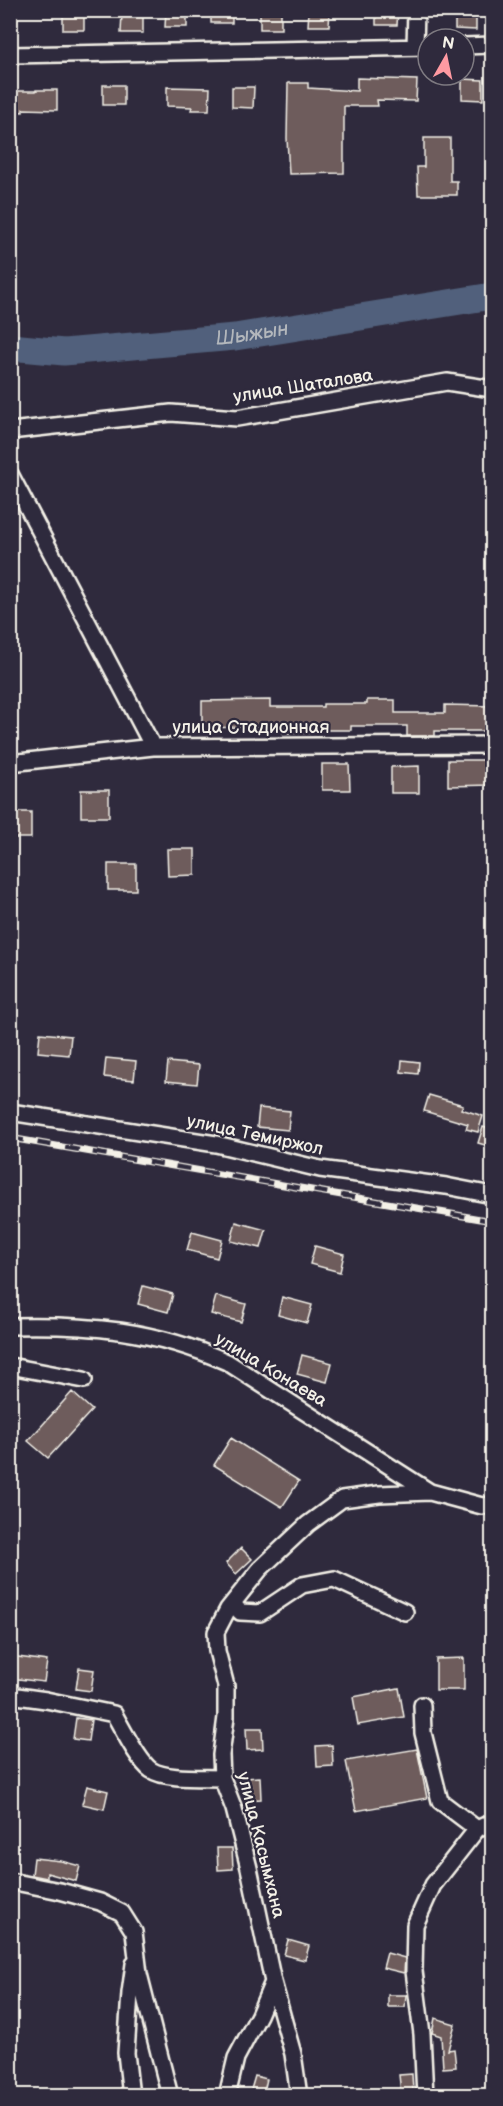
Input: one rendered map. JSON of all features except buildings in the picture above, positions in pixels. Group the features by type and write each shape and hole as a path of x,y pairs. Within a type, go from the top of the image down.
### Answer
{"street":[{"path":"416,10 419,27"},
{"path":"476,46 492,45"},
{"path":"10,56 416,47"},
{"name":"улица Шаталова","path":"10,431 171,413 237,418 447,382 492,389"},
{"path":"10,474 153,747"},
{"name":"улица Стадионная","path":"10,764 153,747 492,745"},
{"name":"улица Темиржол","path":"10,1112 216,1144 320,1169 446,1186 492,1195"},
{"name":"улица Конаева","path":"10,1326 98,1327 178,1342 227,1362 430,1492 482,1506 492,1505"},
{"path":"10,1366 84,1380"},
{"name":"улица Касымхана","path":"299,2096 292,2055 273,1982 249,1868 234,1809 222,1778 221,1755 226,1686 217,1651 216,1632 233,1603 260,1569 308,1524 342,1499 379,1494 430,1492"},
{"path":"233,1603 240,1612 260,1612 302,1585 334,1579 405,1612"},
{"path":"10,1695 114,1714 144,1762 152,1770 163,1774 188,1777 222,1778"},
{"path":"423,1705 423,1733 440,1801 477,1829"},
{"path":"425,2096 422,2034 414,1971 415,1925 433,1885 477,1829 492,1822"},
{"path":"10,1881 90,1899 122,1913 134,1932 139,1974 170,2096"},
{"path":"131,2096 126,2053 130,1993 136,1950"},
{"path":"227,2096 236,2058 259,2015 273,1982"}],"waterway":[{"name":"Шыжын","path":"10,347 64,352 235,337 492,296"}],"railway":[{"path":"10,1138 492,1221"}]}
